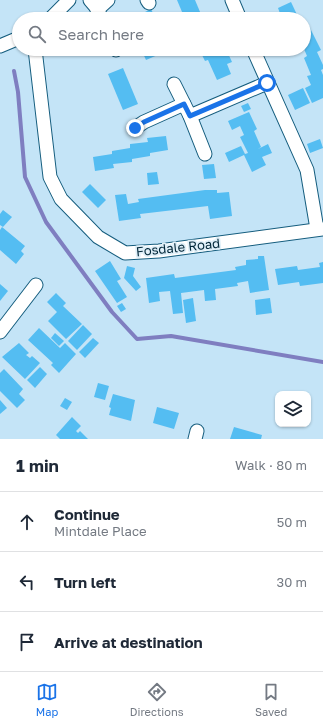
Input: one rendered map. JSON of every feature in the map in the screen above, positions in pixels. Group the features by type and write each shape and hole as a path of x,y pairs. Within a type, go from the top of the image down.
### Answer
{"street":[{"path":"57,12 69,0"},
{"path":"96,10 108,0"},
{"path":"232,0 237,12"},
{"path":"0,46 12,41"},
{"name":"Fosdale Road","path":"36,56 50,177 61,199 98,237 125,253 159,251 320,229"},
{"path":"256,56 307,170 320,229"},
{"path":"135,128 144,122 187,110 267,83"},
{"path":"174,84 187,110 205,154"},
{"path":"0,332 36,285"}],"building":[{"path":"177,0 195,0 200,12 182,12"},
{"path":"291,2 296,12 279,12 278,8"},
{"path":"151,9 152,12 145,12"},
{"path":"311,30 321,50 317,52 323,65 323,69 321,70 323,75 323,98 312,103 305,88 311,85 307,76 311,75 304,58 311,56"},
{"path":"144,56 155,56 146,60"},
{"path":"202,56 229,56 232,62 227,64 231,74 217,80 208,60 205,61"},
{"path":"123,68 138,104 123,110 108,74"},
{"path":"303,88 310,103 295,110 288,95"},
{"path":"248,103 251,109 244,112 241,106"},
{"path":"249,112 257,129 254,131 261,147 258,149 268,144 272,153 262,157 266,165 252,172 244,155 229,162 225,153 241,146 245,154 248,153 240,137 244,135 240,126 232,130 228,121"},
{"path":"166,136 168,150 150,153 150,156 132,159 132,162 113,164 114,168 95,171 93,157 112,154 112,151 130,148 130,144 148,142 147,138"},
{"path":"320,139 323,148 310,153 307,144"},
{"path":"214,164 216,178 204,179 202,165"},
{"path":"157,172 159,184 148,185 147,173"},
{"path":"90,184 106,200 98,208 82,192"},
{"path":"205,190 217,190 217,193 229,192 232,216 210,219 208,206 140,214 141,218 119,221 115,195 126,194 128,204 139,202 138,199"},
{"path":"3,210 12,217 3,227 0,225 0,214"},
{"path":"2,227 25,246 21,251 24,254 16,264 0,250 0,230"},
{"path":"258,256 264,256 269,290 250,293 248,281 237,283 238,286 215,289 216,300 205,301 204,290 181,293 183,313 173,314 170,291 159,292 160,301 149,303 146,278 174,274 175,278 236,270 235,267 246,265 246,260 258,259"},
{"path":"110,261 121,279 117,281 127,297 117,303 95,271"},
{"path":"323,262 323,283 300,286 299,282 278,285 275,269 297,266 298,270 320,267 319,263"},
{"path":"127,266 135,268 133,276 141,287 136,291 124,278"},
{"path":"0,284 8,291 0,301"},
{"path":"56,293 66,303 63,306 82,324 66,339 48,321 57,312 47,302"},
{"path":"193,298 196,321 186,323 183,300"},
{"path":"270,298 272,313 256,315 255,300"},
{"path":"122,303 126,309 121,312 117,306"},
{"path":"83,325 92,334 77,350 68,341"},
{"path":"39,328 60,348 65,343 76,354 59,373 51,365 53,363 28,340"},
{"path":"55,333 64,341 59,346 51,338"},
{"path":"93,338 99,343 85,358 79,352"},
{"path":"19,343 29,353 26,355 30,358 32,356 40,363 25,379 2,357"},
{"path":"40,367 47,374 35,388 27,380"},
{"path":"4,369 23,389 19,394 25,400 17,408 0,391 0,373"},
{"path":"98,383 109,386 105,400 94,397"},
{"path":"113,394 135,400 131,421 109,415 111,408 109,407"},
{"path":"65,398 72,402 67,410 60,406"},
{"path":"0,400 7,408 0,414"},
{"path":"157,407 179,413 174,429 153,423"},
{"path":"72,417 81,426 76,431 78,433 80,431 88,439 60,439 56,435"},
{"path":"234,427 262,435 261,439 230,439"}],"waterway":[{"path":"14,71 18,92 25,177 46,222 112,312 137,339 171,336 323,362"}],"route":[{"path":"135,128 139,124 184,104 190,116 267,83"}]}
